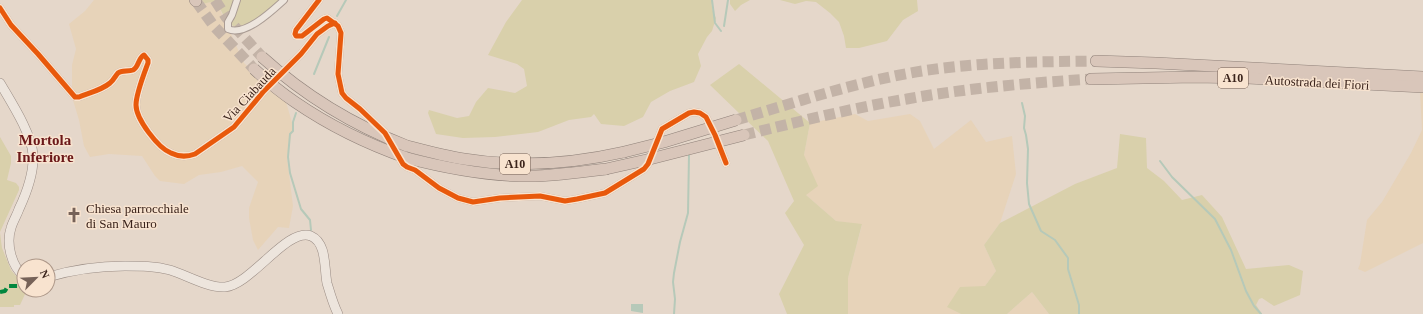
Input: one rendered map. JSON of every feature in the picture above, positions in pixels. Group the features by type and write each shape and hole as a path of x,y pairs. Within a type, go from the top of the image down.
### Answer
{"highway":[{"name":"A10","path":"262,58 291,83 332,110 372,131 407,146 457,158 504,164 534,164 601,157 664,142 736,120"},
{"name":"Autostrada dei Fiori","path":"1096,61 1375,79 1423,88"},
{"name":"A10","path":"254,69 294,102 333,126 358,139 407,158 463,171 511,176 553,175 606,169 744,136"},
{"name":"Autostrada dei Fiori","path":"1091,79 1195,77 1375,79 1423,77"}],"main road":[{"path":"0,83 21,121 30,141 33,154 33,165 28,187 10,228 9,247 16,267"},
{"path":"56,276 84,268 100,266 145,266 167,269 213,286 227,287 239,282 288,242 299,236 307,236 316,240 322,249 327,284 338,314"}],"street":[{"path":"237,0 228,24 228,29 231,30 240,29 259,22 284,0"},
{"path":"319,0 296,30 296,36 302,36 324,19 327,18 335,23 338,26 340,33 338,74 342,93 385,133 403,164 415,170 439,188 458,198 473,202 500,198 540,196 565,201 605,193 644,169 648,164 662,130 689,113 694,112 700,113 706,117 726,163"},
{"name":"Via Ciabauda","path":"0,8 11,26 38,54 75,97 79,98 108,85 118,73 124,70 133,70 141,57 144,55 148,62 136,103 137,112 146,129 169,153 177,156 188,156 195,154 227,133 234,127 264,91 301,54 317,34 335,23"}],"shaded area":[{"path":"94,0 199,0 202,4 211,2 217,3 244,63 286,102 293,126 287,158 293,206 289,228 278,227 258,250 253,240 249,218 249,208 258,182 242,166 221,172 199,175 184,184 160,181 142,156 109,154 90,157 84,146 79,120 72,97 72,65 76,49 69,24 85,11"},
{"path":"199,0 281,0 256,20 235,27 227,22 217,3 211,2 202,4"},
{"path":"522,0 713,0 712,7 716,18 712,31 698,54 701,66 694,82 670,91 651,102 643,117 624,126 601,124 594,114 591,117 569,120 538,132 495,137 463,138 436,134 428,113 429,110 457,118 469,116 476,102 488,88 515,93 527,86 524,69 517,64 488,55 506,22"},
{"path":"730,0 750,0 741,5 735,11 730,4"},
{"path":"780,0 917,0 918,11 903,20 887,41 859,48 846,48 839,22 816,2 806,1 795,4"},
{"path":"739,64 810,123 804,155 818,186 806,195 836,221 862,224 848,278 848,314 787,314 779,294 804,245 785,213 794,201 768,141 710,85"},
{"path":"1420,92 1423,92 1423,243 1365,272 1358,269 1367,220 1382,202 1411,153 1422,130"},
{"path":"855,114 868,121 910,114 920,121 934,149 971,120 986,142 1012,136 1016,174 1000,223 984,245 996,271 985,286 948,307 961,314 848,314 848,278 862,225 836,221 806,195 804,155 810,123"},
{"path":"1120,134 1146,138 1147,168 1164,181 1182,200 1202,195 1222,217 1246,269 1289,265 1303,271 1300,295 1274,306 1262,298 1259,299 1256,305 1262,314 1049,314 1032,292 1007,314 961,314 947,307 960,287 985,286 996,271 984,245 1000,223 1075,184 1117,168"},
{"path":"0,137 11,156 7,180 16,183 19,190 0,232"},
{"path":"0,233 2,248 11,270 16,276 16,298 23,298 20,305 14,305 14,307 0,307"},
{"path":"1032,292 1049,314 1007,314"},
{"path":"631,304 643,304 643,313 631,311"}],"waterway":[{"path":"337,16 346,0"},
{"path":"712,0 715,23 721,31"},
{"path":"724,26 728,0"},
{"path":"314,74 329,37"},
{"path":"1022,103 1025,116 1024,128 1028,149 1027,183 1029,204 1041,231 1055,240 1068,258 1068,269 1079,305 1079,314"},
{"path":"296,113 293,122 293,131 290,134 288,157 290,173 301,209 310,220 311,230"},
{"path":"674,314 674,273 680,242 688,213 689,155"},
{"path":"1160,161 1172,177 1215,219 1231,250 1246,291 1254,306 1261,314"}],"tunnel":[{"path":"215,0 226,17 262,57"},
{"path":"196,1 213,25 254,69"},
{"path":"736,120 851,86 916,72 941,68 993,64 1096,61"},
{"path":"744,135 845,111 930,95 999,86 1091,79"}],"marked path":[{"path":"0,292 5,291 8,286 16,286"}],"cycle path":[{"path":"319,0 296,30 296,36 302,36 327,18 338,26 341,33 338,74 342,93 385,133 403,164 415,170 439,188 458,198 473,202 500,198 540,196 565,201 605,193 644,169 648,164 662,129 689,113 694,112 700,113 706,117 726,163"},
{"path":"0,8 11,25 75,97 79,97 103,88 120,72 135,69 144,55 148,60 148,63 137,95 137,111 144,125 160,145 171,153 183,156 195,154 234,127 264,91 301,54 317,34 335,23"}],"place":[{"name":"Chiesa parrocchiale di San Mauro","path":"74,215"}],"district":[{"name":"Mortola Inferiore","path":"45,148"}]}
